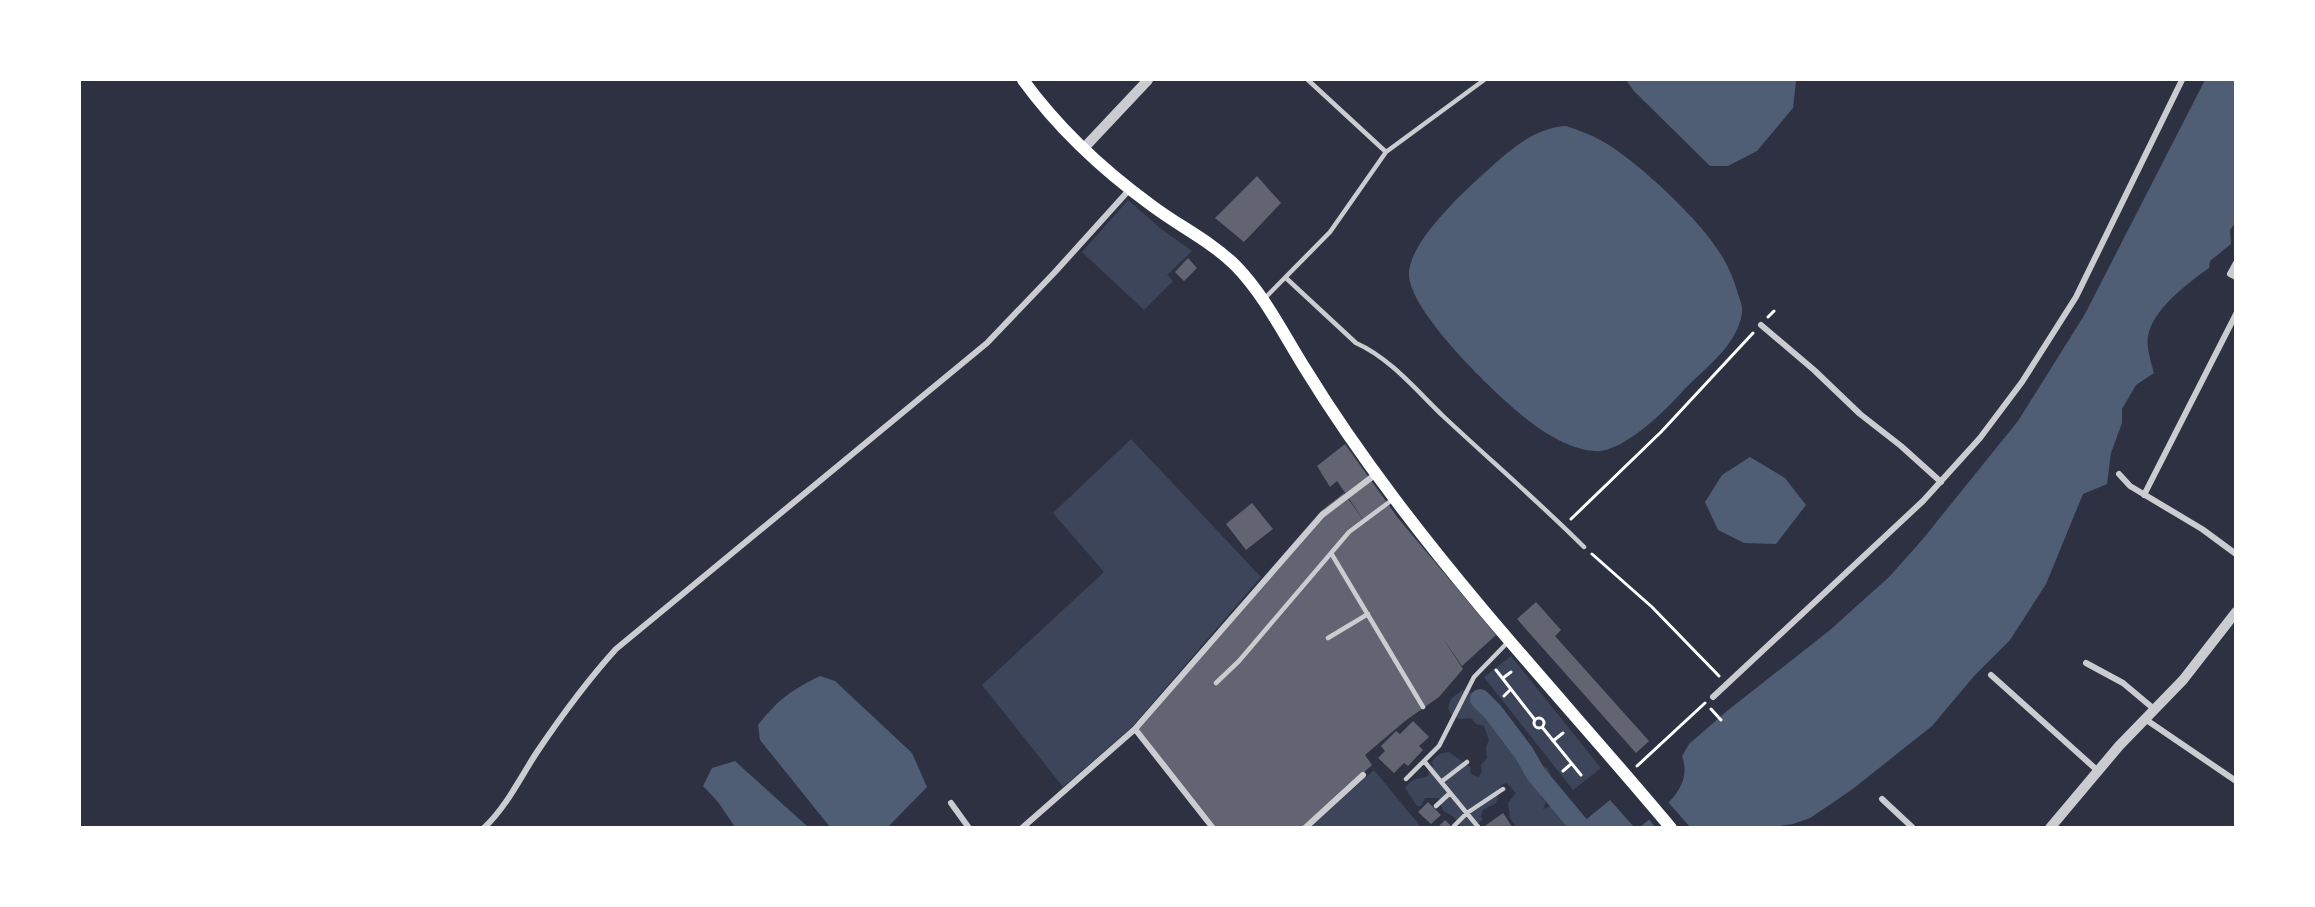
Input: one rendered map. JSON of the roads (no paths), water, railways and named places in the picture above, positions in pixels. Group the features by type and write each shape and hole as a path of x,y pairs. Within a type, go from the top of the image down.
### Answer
{"main road":[{"path":"1023,80 1037,99 1083,149 1152,206 1210,243 1237,267 1263,300 1332,410 1394,498 1441,558 1671,828"}],"street":[{"path":"1083,149 1148,80"},
{"path":"1713,697 1857,564 1941,482 1980,438 2022,382 2076,297 2182,80"},
{"path":"484,828 514,791 581,688 616,649 987,343 1131,188"},
{"path":"2235,263 2230,274 2235,277"},
{"path":"2144,495 2235,314"},
{"path":"1761,325 1814,370 1860,414 1901,446 1941,482"},
{"path":"1022,828 1135,729 1322,515 1377,474"},
{"path":"2119,474 2130,486 2202,529 2235,554"},
{"path":"2050,828 2098,771 2183,680 2235,612"},
{"path":"2086,663 2123,683 2154,710"},
{"path":"1990,675 2098,771"},
{"path":"2145,719 2235,781"},
{"path":"1135,729 1213,828"},
{"path":"1305,828 1363,775"},
{"path":"1882,799 1913,828"},
{"path":"951,803 969,828"}],"lane":[{"path":"1308,80 1386,152"},
{"path":"1263,300 1330,232 1386,152 1484,80"},
{"path":"1286,278 1356,343 1369,349 1403,378 1584,547"},
{"path":"1216,683 1239,661 1349,532 1394,498"},
{"path":"1331,553 1424,707"},
{"path":"1328,638 1368,614"},
{"path":"1406,779 1439,746 1474,677 1510,640"},
{"path":"1424,760 1479,828"},
{"path":"1441,782 1467,762"},
{"path":"1454,826 1467,813 1503,789"},
{"path":"1436,806 1450,793"}],"waterway":[{"path":"1480,699 1493,712 1524,753 1536,774 1581,828"}]}
